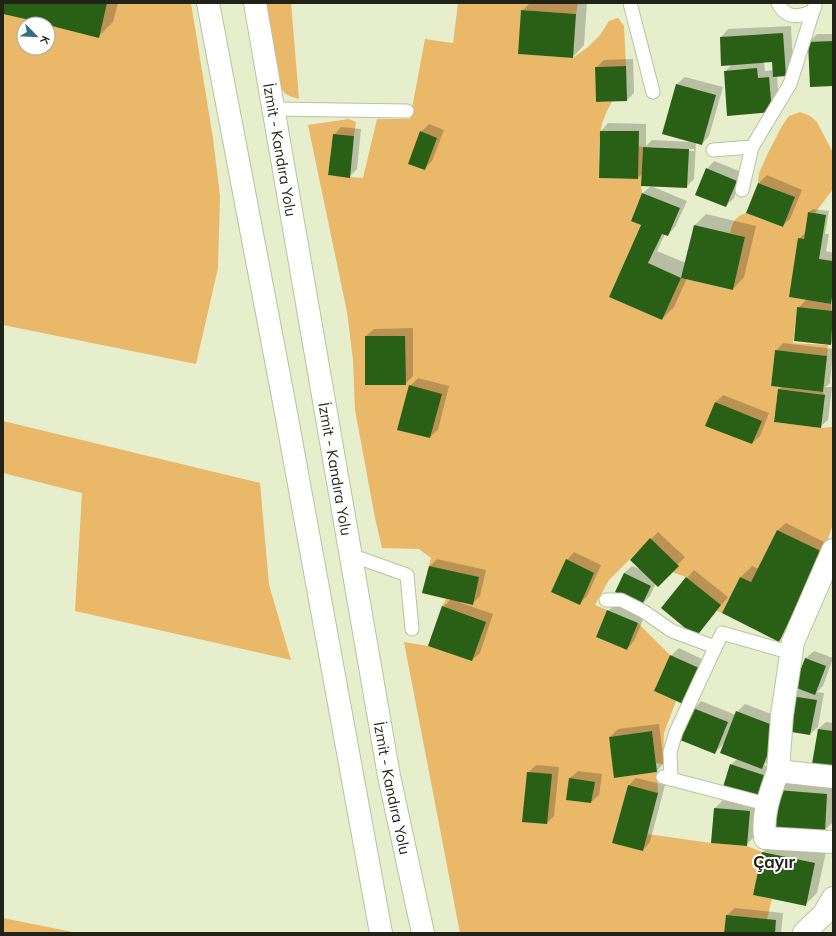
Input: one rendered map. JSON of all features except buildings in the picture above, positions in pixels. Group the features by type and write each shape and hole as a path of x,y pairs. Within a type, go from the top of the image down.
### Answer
{"main road":[{"path":"208,3 284,402 381,933"},
{"name":"İzmit - Kandıra Yolu","path":"255,3 389,776 423,933"},
{"path":"833,550 801,620 793,642 782,715 778,771 766,804 764,826 765,838 833,842"},
{"path":"778,771 833,777"},
{"path":"804,933 824,914 833,898"}],"lane":[{"path":"630,3 653,92"},
{"path":"778,3 783,12 790,15 800,16 815,7"},
{"path":"742,190 752,147 790,84 815,7"},
{"path":"273,109 408,111"},
{"path":"713,150 752,147"},
{"path":"351,555 407,575 412,629"},
{"path":"606,600 621,600 643,611 672,631 715,647"},
{"path":"766,804 666,778 670,752 676,732 722,633 792,653"}],"shaded area":[{"path":"3,3 191,3 213,138 220,196 218,268 196,364 3,325"},
{"path":"264,3 291,3 299,99 286,94 280,85 274,63"},
{"path":"458,3 578,3 576,14 521,10 519,54 573,58 588,47 600,35 609,21 618,18 624,26 626,66 595,67 596,102 612,102 603,120 601,129 599,148 599,178 638,179 638,146 643,147 642,193 631,220 641,225 609,297 662,320 681,278 733,290 745,237 730,233 736,218 746,213 783,227 795,197 758,183 759,173 767,155 789,116 800,112 810,116 817,122 833,153 833,189 815,213 808,212 804,239 789,297 831,304 831,311 797,307 793,343 828,345 827,356 775,350 771,386 823,392 825,395 778,389 774,422 821,428 833,427 833,518 832,527 823,552 777,530 751,582 740,577 722,613 717,611 721,605 686,577 672,572 678,565 650,539 609,580 595,605 607,610 596,637 627,650 638,623 670,655 654,691 676,701 664,733 663,764 656,763 652,731 609,737 615,778 657,772 658,793 628,785 612,843 647,834 711,843 747,846 762,852 753,895 772,899 767,919 726,915 724,933 460,933 404,642 428,646 442,606 446,599 422,593 431,558 419,549 382,548 355,410 353,360 347,312 308,125 349,119 356,122 354,136 333,134 328,175 363,178 377,119 410,119 425,39 453,43"},
{"path":"3,421 260,483 269,585 291,660 75,611 82,493 3,473"},
{"path":"3,918 78,933 3,933"}],"district":[{"name":"Çayır","path":"774,861"}]}
